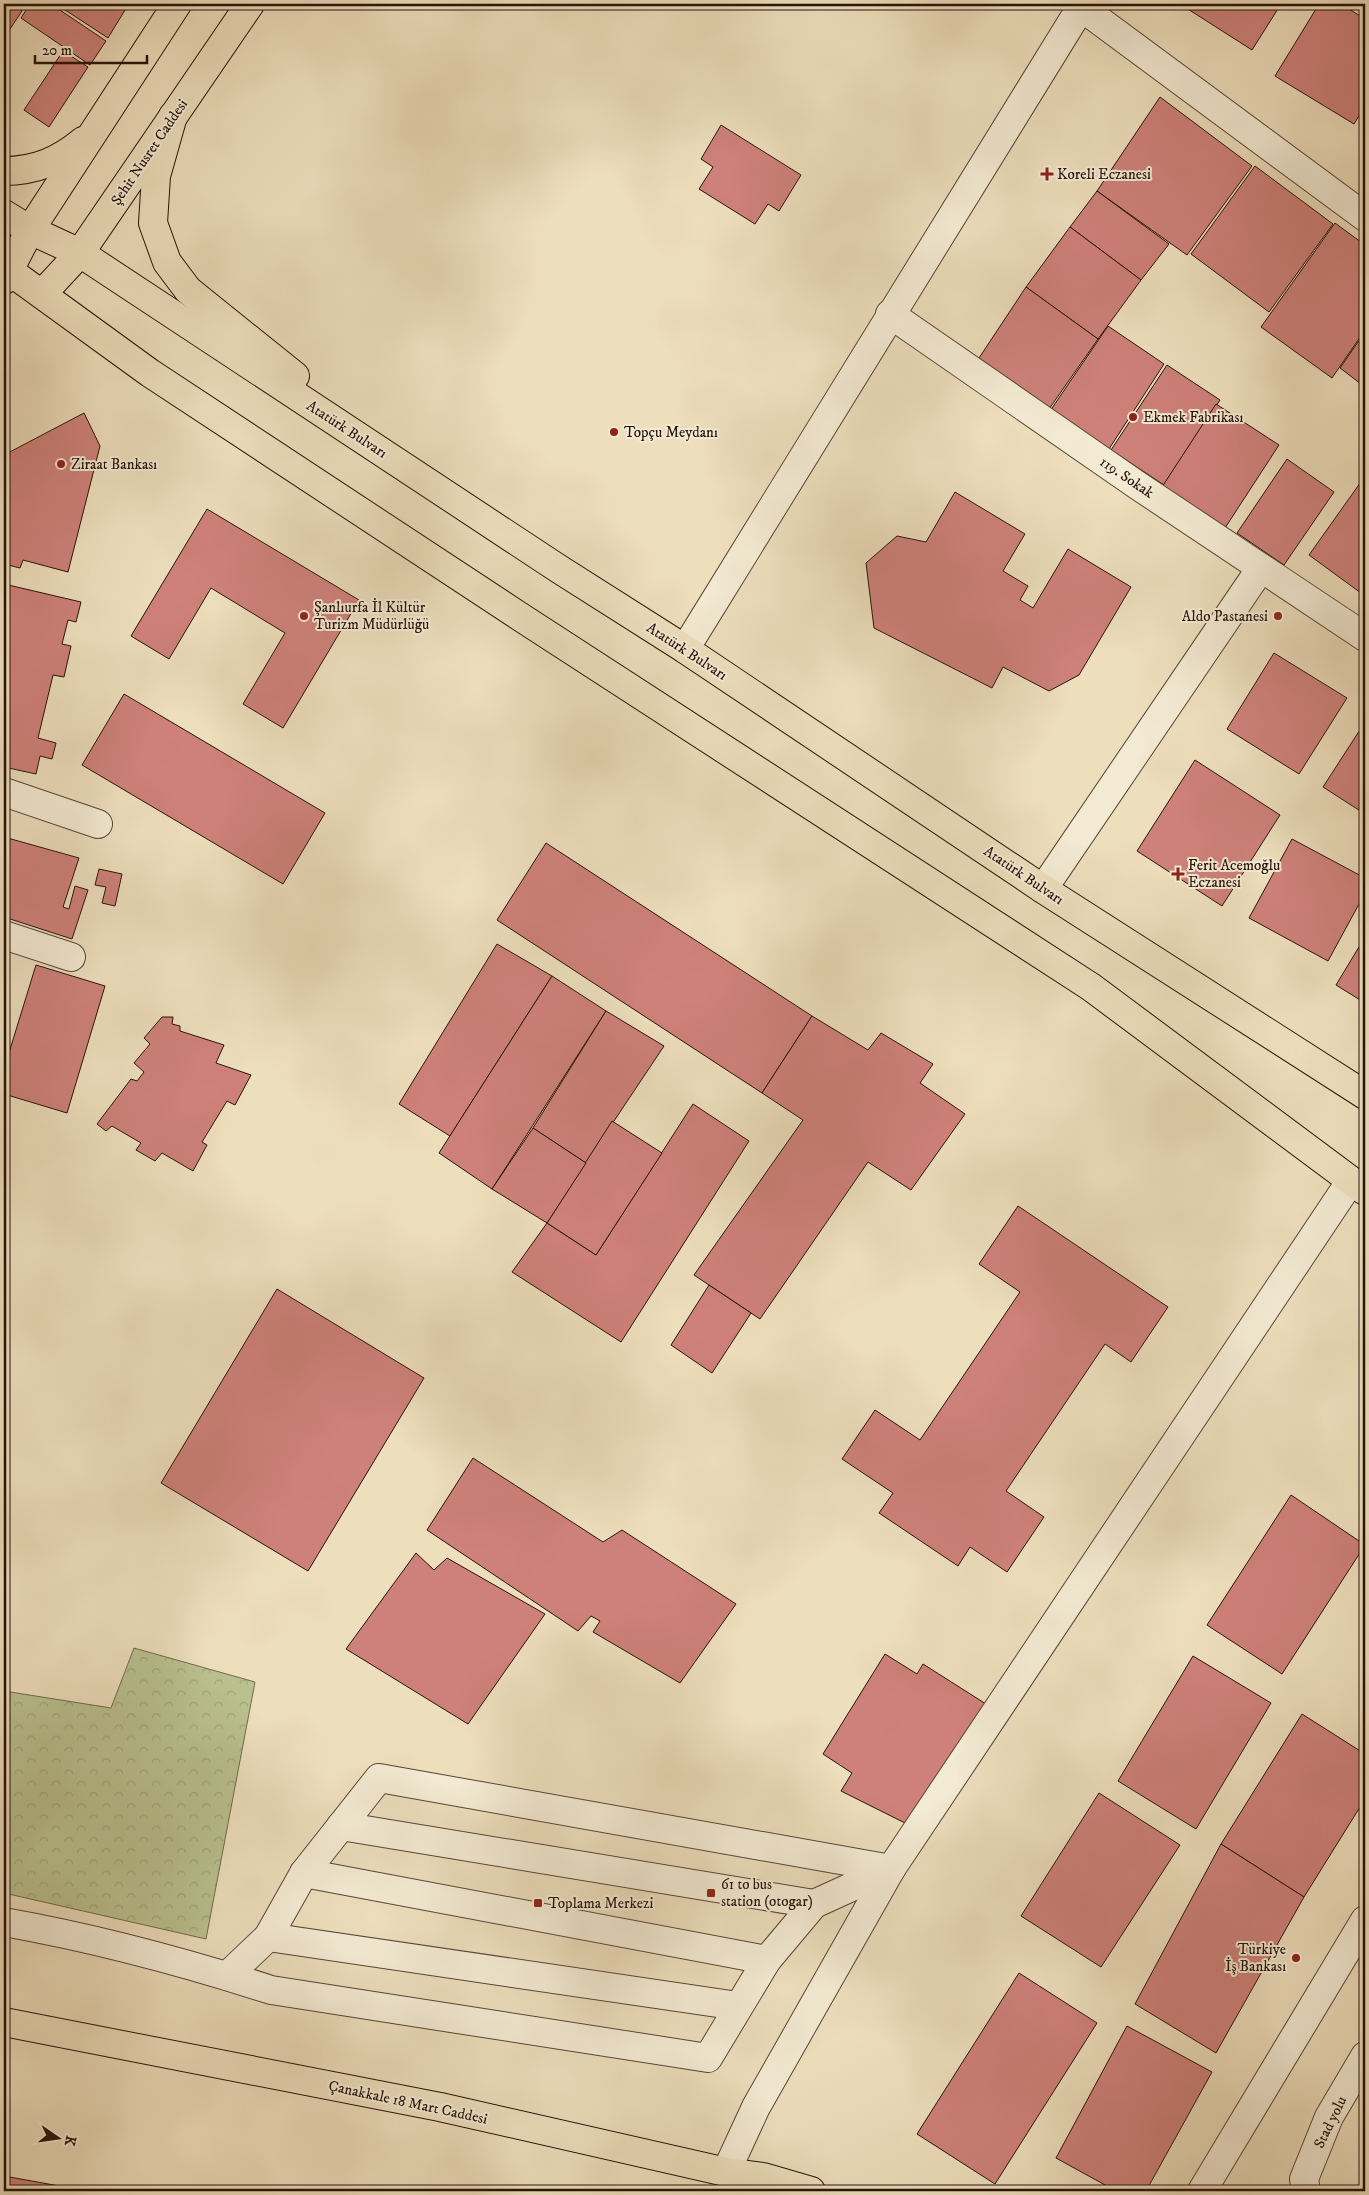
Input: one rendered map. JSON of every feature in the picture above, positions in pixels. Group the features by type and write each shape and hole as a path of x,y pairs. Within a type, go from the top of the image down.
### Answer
{"main road":[{"path":"177,4 30,230 5,272 42,294 150,373 519,616 1091,987 1358,1187"},
{"name":"Şehit Nusret Caddesi","path":"42,294 80,253 250,4"},
{"path":"173,116 156,176 153,223 167,262 188,290 424,480"},
{"path":"4,171 23,171 64,157 94,132"},
{"name":"Atatürk Bulvarı","path":"4,214 30,230 80,253 424,480 685,649 1044,889 1365,1095"},
{"name":"Çanakkale 18 Mart Caddesi","path":"4,2022 440,2107 726,2172 763,2177 811,2191"}],"street":[{"path":"685,649 1082,5 1365,217"},
{"name":"119. Sokak","path":"890,314 1365,637"},
{"path":"1044,889 1261,568"},
{"path":"4,792 98,824"},
{"path":"4,935 71,957"},
{"path":"726,2172 756,2107 891,1869 1358,1187"},
{"path":"227,1976 268,1937 304,1873 379,1778 891,1869"},
{"path":"341,1826 814,1904"},
{"path":"4,1922 55,1931 227,1976 271,1990 708,2058 767,1960 814,1904 891,1869"},
{"path":"304,1873 767,1960"},
{"path":"1202,2191 1365,1920"},
{"path":"268,1937 738,2006"},
{"name":"Stad yolu","path":"1306,2191 1304,2178 1329,2117 1365,2056"}],"green space":[{"path":"134,1648 255,1682 206,1939 4,1893 4,1691 111,1708"}],"building":[{"path":"4,4 12,4 22,11 4,38"},
{"path":"30,4 51,4 106,41 90,65 21,18"},
{"path":"56,4 115,4 125,10 108,38"},
{"path":"1180,4 1281,4 1252,50"},
{"path":"1319,4 1341,4 1365,19 1365,106 1354,124 1275,76"},
{"path":"63,51 88,67 49,127 24,110"},
{"path":"1160,97 1252,166 1187,255 1097,191"},
{"path":"721,125 801,175 779,211 768,204 755,224 699,189 713,167 701,159"},
{"path":"1255,166 1333,224 1269,312 1191,254"},
{"path":"1097,191 1169,244 1141,280 1070,227"},
{"path":"1335,223 1365,245 1365,330 1332,378 1261,327"},
{"path":"1070,227 1141,280 1098,339 1026,287"},
{"path":"1026,287 1098,339 1049,409 977,361"},
{"path":"1108,326 1164,364 1109,449 1050,411"},
{"path":"1365,332 1365,387 1340,368"},
{"path":"1167,365 1220,400 1164,485 1111,450"},
{"path":"1216,404 1279,445 1225,528 1162,487"},
{"path":"84,413 100,446 68,572 23,560 20,568 4,564 4,455"},
{"path":"1287,459 1334,492 1284,565 1237,533"},
{"path":"1363,479 1365,480 1365,596 1309,555"},
{"path":"955,492 1025,534 1003,571 1028,586 1020,600 1033,608 1068,549 1131,587 1079,675 1049,691 1003,667 992,688 874,628 866,563 897,536 926,542"},
{"name":"Şanlıurfa İl Kültür Turizm Müdürlüğü","path":"207,509 359,600 283,728 243,704 285,633 211,588 169,659 131,636"},
{"path":"4,584 81,602 76,622 68,620 62,644 71,646 64,677 53,675 38,738 56,743 52,759 40,756 36,774 4,767"},
{"path":"1274,653 1347,698 1299,774 1227,729"},
{"path":"124,694 325,813 283,884 82,765"},
{"path":"1365,722 1365,814 1323,787"},
{"path":"1195,760 1280,815 1222,906 1137,851"},
{"path":"4,837 79,858 63,907 69,909 75,886 88,890 72,939 4,917"},
{"path":"1292,839 1365,878 1365,893 1328,961 1249,918"},
{"path":"546,843 812,1016 762,1093 497,920"},
{"path":"99,869 122,874 115,906 102,903 106,887 95,885"},
{"path":"1365,937 1365,1003 1336,985"},
{"path":"497,944 552,976 450,1136 399,1104"},
{"path":"36,965 105,986 67,1113 4,1094 4,1069"},
{"path":"552,976 606,1011 492,1189 439,1153"},
{"path":"606,1011 664,1046 586,1163 533,1128"},
{"path":"812,1016 868,1050 881,1033 933,1064 920,1083 965,1114 911,1190 868,1162 760,1319 694,1275 803,1120 762,1093"},
{"path":"162,1017 173,1017 172,1024 180,1026 180,1031 224,1045 216,1063 251,1075 235,1105 227,1101 202,1142 207,1145 193,1171 162,1153 155,1161 136,1150 141,1143 112,1126 106,1131 97,1124 131,1079 137,1081 144,1072 134,1063 150,1044 144,1038"},
{"path":"693,1104 749,1141 621,1342 512,1272 547,1223 596,1255"},
{"path":"612,1121 662,1153 596,1255 547,1223"},
{"path":"533,1128 586,1163 547,1223 492,1189"},
{"path":"1018,1206 1168,1307 1131,1362 1105,1344 1006,1491 1044,1517 1007,1572 970,1547 958,1566 879,1513 893,1493 842,1459 875,1410 920,1440 1020,1292 979,1264"},
{"path":"709,1285 751,1313 712,1373 671,1345"},
{"path":"277,1289 424,1378 308,1571 161,1483"},
{"path":"473,1458 603,1542 622,1530 736,1604 680,1683 593,1632 600,1621 591,1616 578,1631 427,1530"},
{"path":"1291,1495 1365,1545 1282,1674 1207,1625"},
{"path":"416,1553 434,1570 447,1558 545,1614 468,1724 346,1649"},
{"path":"885,1654 917,1674 923,1664 986,1704 905,1823 841,1791 852,1773 823,1754"},
{"path":"1193,1656 1271,1703 1196,1829 1118,1781"},
{"path":"1302,1714 1365,1754 1365,1799 1304,1897 1221,1844"},
{"path":"1099,1793 1180,1845 1101,1967 1021,1916"},
{"path":"1221,1844 1304,1897 1216,2053 1135,2004"},
{"path":"1019,1973 1097,2023 995,2184 917,2134"},
{"path":"1127,2026 1212,2072 1146,2191 1116,2191 1056,2158"},
{"path":"4,2176 87,2191 4,2191"}],"place":[{"name":"Koreli Eczanesi","path":"1047,174"},
{"name":"Ekmek Fabrikası","path":"1133,417"},
{"name":"Topçu Meydanı","path":"614,432"},
{"name":"Ziraat Bankası","path":"61,464"},
{"name":"Şanlıurfa İl Kültür Turizm Müdürlüğü","path":"304,616"},
{"name":"Aldo Pastanesi","path":"1278,616"},
{"name":"Ferit Acemoğlu Eczanesi","path":"1178,874"},
{"name":"61 to bus station (otogar)","path":"711,1893"},
{"name":"Toplama Merkezi","path":"538,1903"},
{"name":"Türkiye İş Bankası","path":"1296,1958"}]}
